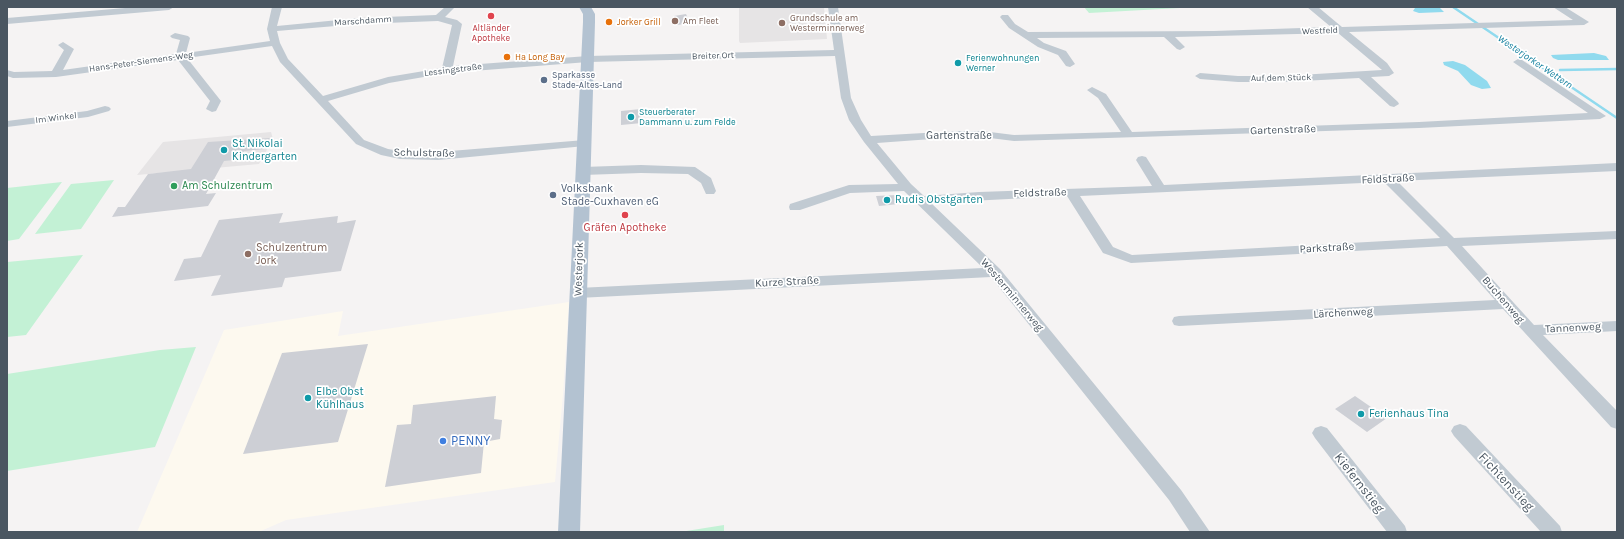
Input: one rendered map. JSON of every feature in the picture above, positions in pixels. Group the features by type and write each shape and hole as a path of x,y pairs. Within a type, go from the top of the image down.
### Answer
{"main road":[{"name":"Westerjork","path":"569,532 590,22 589,14 585,7"}],"street":[{"path":"7,20 169,7"},
{"name":"Schulstraße","path":"277,7 272,29 275,43 284,60 360,142 392,153 438,156 584,144"},
{"path":"438,18 450,7"},
{"name":"Westerminnerweg","path":"832,7 846,98 855,120 868,140 907,187 995,272 1175,495 1200,532"},
{"path":"1312,7 1340,30"},
{"name":"Westfeld","path":"1026,36 1340,30 1584,22 1558,7"},
{"path":"1005,17 1012,26 1040,45 1062,53 1070,64"},
{"name":"Marschdamm","path":"272,29 359,21 438,18 457,24 447,70"},
{"name":"Auf dem Stück","path":"1200,76 1238,79 1283,79 1389,73 1383,65 1340,30"},
{"path":"1166,34 1180,47"},
{"path":"175,36 185,38 180,56 216,101 212,109"},
{"name":"Hans-Peter-Siemens-Weg","path":"9,76 56,74 275,43"},
{"path":"56,74 69,49 63,45"},
{"name":"Breiter Ort","path":"588,59 838,53"},
{"name":"Lessingstraße","path":"321,100 388,80 447,70 588,59"},
{"name":"Gartenstraße","path":"868,140 959,134 982,134 1014,138 1129,136 1419,125 1600,116 1518,62"},
{"path":"1362,75 1394,104"},
{"path":"1092,90 1102,96 1129,136"},
{"name":"Im Winkel","path":"7,124 88,114 105,109"},
{"path":"1142,160 1160,190"},
{"name":"Feldstraße","path":"922,200 1071,192 1160,190 1617,167"},
{"path":"583,171 640,169 691,170 707,181 710,191"},
{"name":"Buchenweg","path":"1388,179 1451,242 1530,330 1617,422"},
{"path":"795,207 849,189 907,187"},
{"name":"Parkstraße","path":"1071,192 1108,250 1131,259 1617,235"},
{"name":"Kurze Straße","path":"578,293 995,272"},
{"name":"Lärchenweg","path":"1179,321 1508,304"},
{"name":"Tannenweg","path":"1530,330 1617,326"},
{"name":"Fichtenstieg","path":"1460,431 1553,532"},
{"name":"Kiefernstieg","path":"1321,433 1398,532"}],"shaded area":[{"name":"Grundschule am Westerminnerweg","path":"739,7 824,7 827,39 740,43"},
{"path":"271,132 273,139 259,164 137,175 163,142"},
{"path":"569,302 555,482 286,520 261,531 253,532 137,532 224,330 343,311 338,336"}],"green space":[{"path":"1084,7 1198,7 1089,13"},
{"path":"114,180 81,229 35,234 71,184"},
{"path":"62,182 19,239 7,241 7,188"},
{"path":"83,255 26,335 7,337 7,262"},
{"path":"196,347 155,447 7,471 7,374 160,350"},
{"path":"724,525 724,532 680,532"}],"water":[{"path":"1418,7 1440,8 1444,12 1419,13 1413,11"},
{"path":"1594,53 1606,56 1609,60 1558,60 1553,58 1551,55"},
{"path":"1453,61 1465,65 1487,81 1491,88 1482,89 1471,85 1458,71 1444,65 1443,62"}],"building":[{"path":"686,14 690,23 678,25 674,16"},
{"name":"Steuerberater Dammann u. zum Felde","path":"641,109 642,123 621,125 621,111"},
{"name":"Am Schulzentrum","path":"271,138 265,149 244,151 241,157 235,157 234,160 224,161 206,194 216,193 208,206 112,217 118,207 125,207 148,174 191,169 208,142"},
{"name":"Rudis Obstgarten","path":"896,195 899,204 879,206 876,196"},
{"name":"Schulzentrum Jork","path":"283,213 279,223 338,216 337,223 356,220 341,271 285,278 282,287 211,296 221,275 174,281 184,259 201,257 219,220"},
{"name":"Elbe Obst Kühlhaus","path":"368,344 338,442 243,454 282,353"},
{"name":"PENNY","path":"496,396 494,419 502,420 500,439 484,442 481,473 385,487 397,425 411,424 413,405"},
{"name":"Ferienhaus Tina","path":"1355,396 1387,418 1367,432 1335,409"}],"waterway":[{"name":"Westerjorker Wettern","path":"1453,7 1617,118"},
{"path":"1560,70 1617,69"}],"place":[{"name":"Altländer Apotheke","path":"491,16"},
{"name":"Am Fleet","path":"675,21"},
{"name":"Jorker Grill","path":"609,22"},
{"name":"Grundschule am Westerminnerweg","path":"782,23"},
{"name":"Ha Long Bay","path":"507,57"},
{"name":"Ferienwohnungen Werner","path":"958,63"},
{"name":"Sparkasse Stade-Altes-Land","path":"544,80"},
{"name":"Steuerberater Dammann u. zum Felde","path":"631,117"},
{"name":"St. Nikolai Kindergarten","path":"224,150"},
{"name":"Am Schulzentrum","path":"174,186"},
{"name":"Volksbank Stade-Cuxhaven eG","path":"553,195"},
{"name":"Rudis Obstgarten","path":"887,200"},
{"name":"Gräfen Apotheke","path":"625,215"},
{"name":"Schulzentrum Jork","path":"248,254"},
{"name":"Elbe Obst Kühlhaus","path":"308,398"},
{"name":"Ferienhaus Tina","path":"1361,414"},
{"name":"PENNY","path":"443,441"}]}
